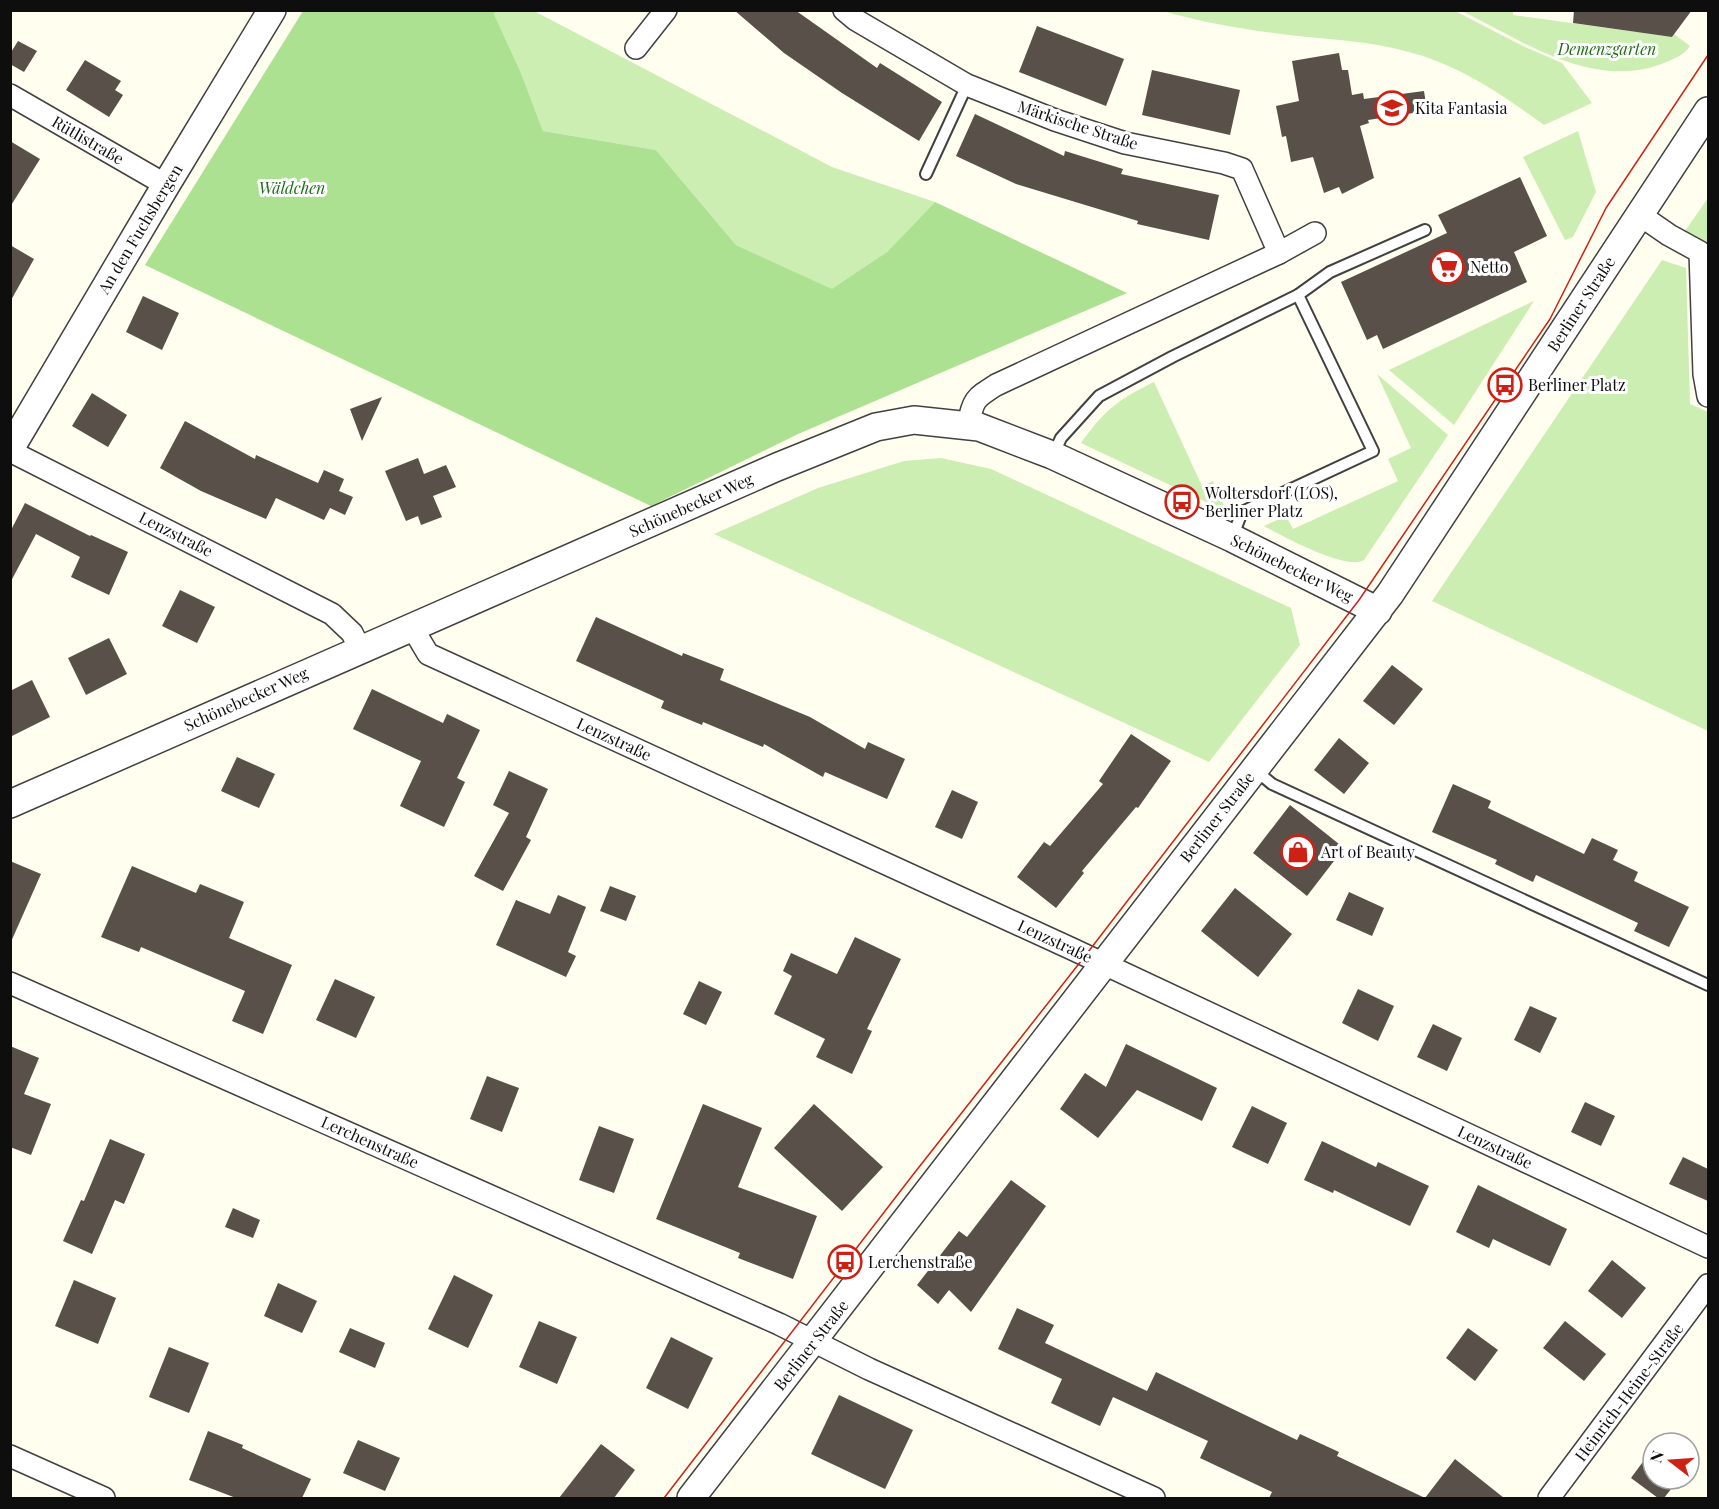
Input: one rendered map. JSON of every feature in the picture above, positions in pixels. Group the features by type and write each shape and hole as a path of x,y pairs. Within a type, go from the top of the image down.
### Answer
{"street":[{"name":"An den Fuchsbergen","path":"10,450 272,10"},
{"path":"636,48 666,10"},
{"name":"Märkische Straße","path":"844,10 856,20 967,85 1055,120 1125,143 1224,163 1242,169 1279,253"},
{"name":"Rütlistraße","path":"10,95 166,185"},
{"name":"Berliner Straße","path":"691,1498 1378,611 1482,457 1708,111"},
{"path":"1640,215 1668,235 1700,252 1704,374 1708,396"},
{"path":"968,424 973,404 978,397 996,386 1279,253 1315,233"},
{"name":"Schönebecker Weg","path":"10,804 767,472 876,427 914,420 979,426 1052,455 1232,538 1378,611"},
{"name":"Lenzstraße","path":"10,450 332,614 352,633 360,649"},
{"name":"Lenzstraße","path":"412,627 428,654 1104,964 1708,1247"},
{"name":"Lerchenstraße","path":"10,983 814,1340 869,1369 1154,1498"},
{"name":"Heinrich-Heine-Straße","path":"1549,1498 1708,1285"},
{"path":"10,1456 104,1498"}],"lane":[{"path":"926,174 967,85"},
{"path":"1052,455 1061,438 1098,396 1298,295 1330,272 1425,230"},
{"path":"1232,538 1242,512 1373,451 1298,295"},
{"path":"1254,769 1272,784 1708,985"}],"green space":[{"name":"Wäldchen","path":"303,11 496,11 494,14 521,73 543,131 656,150 736,245 832,289 887,252 935,202 1127,293 798,434 651,506 145,265"},
{"path":"496,11 534,11 832,167 935,202 887,252 833,290 736,245 656,150 543,131 521,73 494,14"},
{"path":"1163,11 1455,11 1562,63 1592,103 1544,125 1499,93 1467,75 1416,54 1369,44 1241,28"},
{"name":"Demenzgarten","path":"1462,11 1513,11 1513,15 1673,37 1674,34 1690,46 1682,54 1664,63 1637,70 1611,71 1585,67 1559,59"},
{"path":"1578,131 1596,192 1573,237 1565,240 1523,157"},
{"path":"1708,198 1708,249 1685,231"},
{"path":"1662,260 1686,268 1690,404 1708,412 1708,731 1432,601"},
{"path":"1534,301 1454,425 1389,370"},
{"path":"1377,374 1448,435 1364,560 1343,561 1314,551 1264,526 1286,516 1293,529 1398,481 1388,459 1411,448"},
{"path":"1154,382 1202,486 1213,481 1227,512 1081,443 1097,422 1113,407 1130,394"},
{"path":"941,458 991,469 1291,608 1300,645 1209,762 714,534 818,488 904,461"}],"building":[{"path":"734,10 795,10 877,68 880,63 942,102 919,141 842,93 784,53"},
{"path":"1574,10 1692,10 1672,37 1573,23"},
{"path":"1037,26 1124,59 1106,106 1019,72"},
{"path":"18,41 37,51 24,72 10,64 10,54"},
{"path":"1339,53 1342,70 1348,70 1352,95 1363,93 1364,99 1424,91 1427,111 1368,120 1369,123 1360,126 1374,178 1342,194 1339,187 1324,193 1313,157 1291,162 1286,136 1282,137 1276,106 1299,101 1292,61"},
{"path":"85,60 121,81 115,90 123,95 109,117 66,90"},
{"path":"1152,70 1240,90 1230,135 1142,115"},
{"path":"975,114 1064,156 1065,151 1123,169 1121,174 1219,195 1209,240 1137,224 1138,221 1016,184 956,156"},
{"path":"10,141 40,159 10,207"},
{"name":"Netto","path":"1520,177 1547,236 1514,252 1527,282 1383,349 1377,335 1367,340 1341,282 1447,233 1438,215"},
{"path":"10,245 34,259 10,302"},
{"path":"143,296 179,313 162,350 126,332"},
{"path":"92,393 127,415 108,447 72,426"},
{"path":"382,397 362,441 350,409"},
{"path":"185,421 255,459 256,455 318,483 324,470 344,479 339,491 353,497 345,515 330,508 324,520 276,498 266,519 201,491 160,468"},
{"path":"418,458 424,474 446,465 456,487 433,496 442,517 421,525 418,516 406,521 385,471"},
{"path":"25,503 90,536 128,552 109,595 71,577 80,557 36,534 10,583 10,532"},
{"path":"180,590 215,607 197,643 162,626"},
{"path":"596,617 682,656 683,653 724,669 720,680 810,717 865,749 868,742 905,759 887,799 825,772 823,777 764,744 763,747 703,722 702,725 661,708 664,701 576,661"},
{"path":"109,638 127,674 86,695 68,658"},
{"path":"1392,665 1423,689 1394,725 1363,701"},
{"path":"32,680 50,717 10,737 10,691"},
{"path":"372,689 443,723 447,714 480,730 457,778 465,782 444,827 400,806 421,761 353,729"},
{"path":"1131,734 1171,761 1138,808 1136,807 1082,871 1084,873 1056,908 1017,877 1044,842 1050,846 1103,784 1099,781"},
{"path":"1339,738 1369,763 1344,794 1314,770"},
{"path":"237,757 275,774 259,808 221,791"},
{"path":"509,771 548,789 526,837 531,840 503,891 474,876 509,813 493,805"},
{"path":"1453,784 1491,801 1488,808 1584,854 1592,838 1618,850 1613,860 1638,872 1634,881 1689,907 1669,947 1634,931 1638,923 1536,875 1533,882 1495,864 1497,860 1432,832"},
{"path":"952,790 978,802 962,839 935,827"},
{"path":"1290,805 1344,848 1307,896 1253,853"},
{"path":"10,861 41,874 10,944"},
{"path":"132,866 196,893 200,884 244,902 229,938 292,965 263,1034 232,1021 245,991 141,947 139,952 101,937"},
{"path":"610,886 636,896 626,921 600,911"},
{"path":"1235,888 1292,934 1258,977 1201,931"},
{"path":"1349,892 1384,908 1372,936 1336,920"},
{"path":"558,895 586,907 568,952 576,956 566,977 496,945 516,900 550,914"},
{"path":"855,937 901,959 867,1029 872,1031 852,1074 816,1057 825,1039 774,1014 792,976 783,971 791,953 837,974"},
{"path":"335,979 375,997 356,1038 316,1020"},
{"path":"699,981 722,992 706,1025 683,1014"},
{"path":"1358,989 1394,1006 1378,1041 1342,1023"},
{"path":"1530,1006 1557,1018 1540,1053 1514,1040"},
{"path":"1433,1024 1462,1038 1447,1071 1417,1057"},
{"path":"1126,1044 1217,1088 1202,1121 1137,1090 1098,1138 1060,1109 1085,1073 1106,1087"},
{"path":"10,1046 39,1058 24,1094 51,1104 31,1155 10,1147"},
{"path":"487,1076 519,1088 502,1132 470,1119"},
{"path":"1585,1102 1615,1116 1601,1146 1571,1132"},
{"path":"703,1104 762,1128 738,1187 817,1216 793,1279 738,1258 740,1253 656,1219"},
{"path":"814,1104 883,1167 842,1211 774,1148"},
{"path":"1252,1106 1287,1123 1268,1164 1232,1147"},
{"path":"599,1126 634,1139 614,1193 579,1180"},
{"path":"110,1139 145,1154 124,1204 115,1200 92,1254 63,1241 81,1200 84,1201"},
{"path":"1322,1141 1376,1167 1378,1162 1429,1186 1410,1226 1334,1190 1333,1193 1304,1180"},
{"path":"1683,1157 1708,1169 1708,1201 1669,1184"},
{"path":"1011,1180 1046,1206 971,1312 949,1290 938,1304 917,1285 959,1231 967,1237"},
{"path":"1478,1185 1567,1229 1550,1266 1493,1239 1489,1248 1456,1232"},
{"path":"233,1208 260,1220 253,1238 225,1227"},
{"path":"1612,1260 1646,1288 1622,1318 1588,1291"},
{"path":"454,1275 493,1295 468,1348 428,1329"},
{"path":"74,1280 116,1298 98,1344 55,1326"},
{"path":"278,1283 317,1301 302,1333 264,1316"},
{"path":"1017,1308 1054,1325 1045,1343 1147,1391 1156,1372 1297,1440 1300,1434 1339,1452 1337,1456 1425,1498 1269,1498 1272,1492 1200,1458 1208,1441 1113,1397 1100,1426 1051,1403 1062,1379 998,1349"},
{"path":"539,1321 577,1337 557,1384 519,1367"},
{"path":"1565,1321 1606,1354 1584,1381 1543,1348"},
{"path":"350,1328 385,1343 375,1368 339,1352"},
{"path":"1468,1328 1498,1350 1475,1381 1446,1358"},
{"path":"671,1337 713,1358 688,1409 646,1388"},
{"path":"169,1347 209,1363 189,1413 149,1397"},
{"path":"839,1395 913,1430 885,1489 811,1454"},
{"path":"208,1431 243,1445 242,1448 311,1479 302,1498 236,1498 189,1480"},
{"path":"358,1440 400,1458 385,1491 343,1473"},
{"path":"601,1444 635,1470 614,1498 559,1498"},
{"path":"1455,1459 1504,1498 1425,1498"},
{"path":"1641,1464 1641,1485 1631,1478"},
{"path":"1649,1491 1670,1491 1664,1498 1658,1498"}],"tram line":[{"path":"664,1498 1359,600 1550,319 1606,208 1708,55"}],"place":[{"name":"Kita Fantasia","path":"1392,108"},
{"name":"Netto","path":"1447,267"},
{"name":"Berliner Platz","path":"1505,385"},
{"name":"Woltersdorf (LOS), Berliner Platz","path":"1182,502"},
{"name":"Art of Beauty","path":"1298,852"},
{"name":"Lerchenstraße","path":"845,1262"}]}
